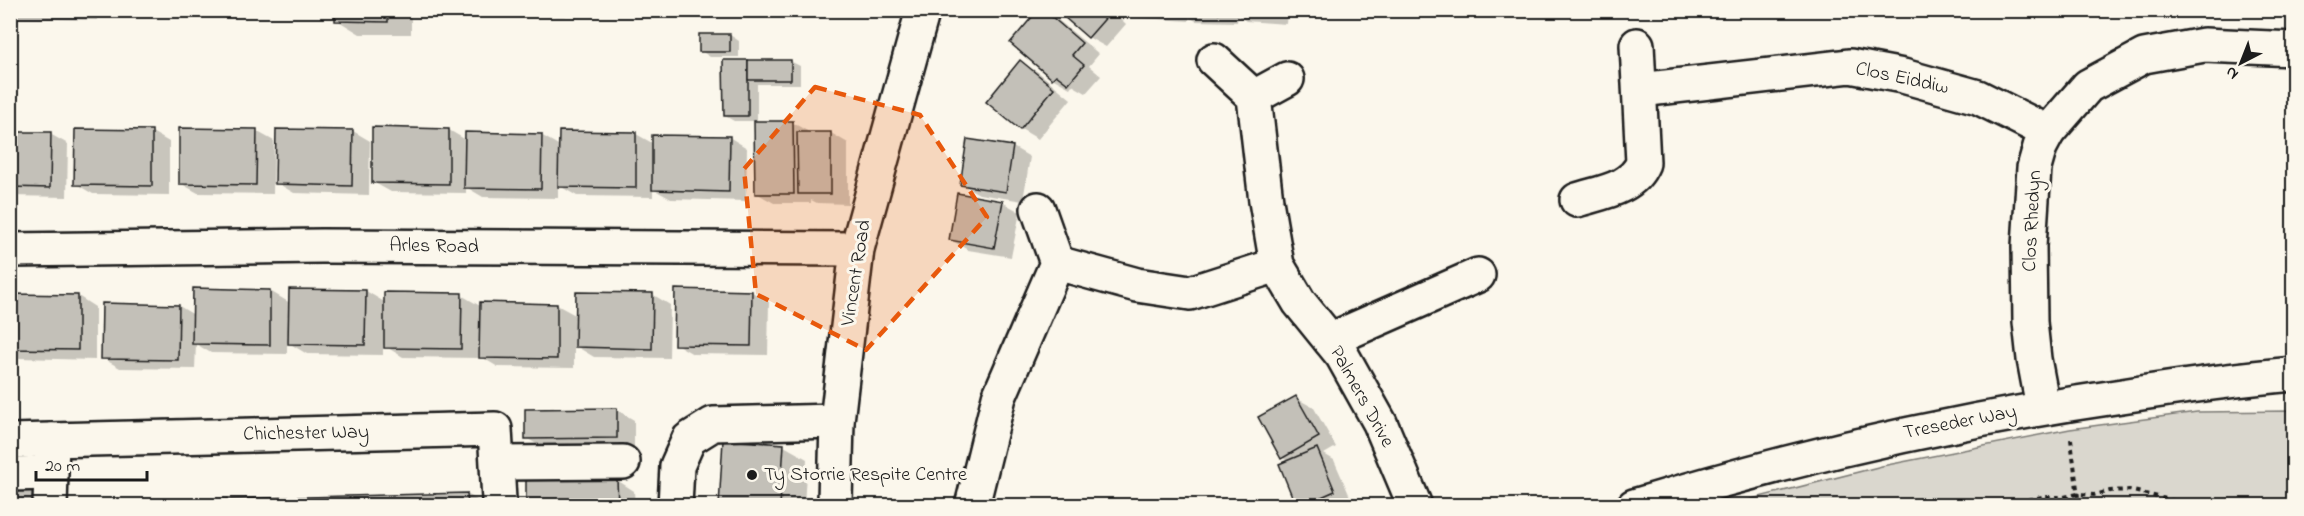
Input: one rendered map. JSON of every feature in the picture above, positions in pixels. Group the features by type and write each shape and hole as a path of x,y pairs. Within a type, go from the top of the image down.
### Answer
{"street":[{"name":"Vincent Road","path":"837,506 835,501 837,421 856,249 922,10"},
{"path":"1577,200 1618,188 1638,173 1643,162 1637,45"},
{"name":"Clos Rhedyn","path":"2043,407 2030,322 2029,246 2034,168 2040,147 2048,132 2088,86 2144,56 2204,45 2294,49"},
{"path":"1214,60 1254,97 1287,79"},
{"name":"Clos Eiddiw","path":"1640,90 1850,66 1904,76 1978,97 2048,132"},
{"name":"Palmers Drive","path":"1254,97 1266,201 1277,265 1299,302 1342,355 1380,423 1415,506"},
{"path":"972,506 999,397 1058,263 1038,208"},
{"name":"Arles Road","path":"10,250 310,246 856,249"},
{"path":"1058,263 1137,285 1190,293 1277,265"},
{"path":"1330,340 1478,275"},
{"name":"Treseder Way","path":"1634,506 1694,487 1861,443 2043,407 2294,374"},
{"path":"675,506 677,466 689,440 713,424 837,421"},
{"name":"Chichester Way","path":"10,441 495,429 498,500"},
{"path":"50,506 52,440"},
{"path":"498,463 623,462"},
{"path":"10,474 50,473"}],"path":[{"path":"2070,429 2079,506"},
{"path":"1993,506 2078,494 2094,495 2110,490 2129,490 2195,506"}],"highlighted area":[{"path":"815,87 920,115 987,217 866,350 756,294 744,169"}],"shaded area":[{"path":"2293,411 2293,505 1728,505 1882,466 2070,429 2197,412"}],"building":[{"path":"335,10 388,10 388,22 335,21"},
{"path":"1038,10 1044,10 1082,43 1072,55 1084,65 1068,84 1056,75 1052,79 1010,43"},
{"path":"1056,10 1107,10 1110,13 1088,38"},
{"path":"1177,10 1220,10 1220,13 1177,12"},
{"path":"1228,10 1269,10 1268,15"},
{"path":"699,34 730,34 730,52 699,52"},
{"path":"723,60 748,60 748,116 724,116"},
{"path":"748,60 791,60 791,80 748,80"},
{"path":"1020,60 1054,88 1020,130 986,102"},
{"path":"754,121 793,121 794,194 755,194"},
{"path":"372,127 449,129 449,184 372,183"},
{"path":"179,128 257,129 256,185 179,184"},
{"path":"75,129 152,130 152,186 74,185"},
{"path":"276,129 353,130 352,186 275,184"},
{"path":"559,131 636,132 636,188 558,187"},
{"path":"10,132 51,132 50,188 10,187"},
{"path":"465,132 542,134 541,189 464,188"},
{"path":"797,132 831,132 831,194 798,194"},
{"path":"652,135 730,136 729,192 652,190"},
{"path":"967,139 1013,146 1006,192 960,185"},
{"path":"957,193 1003,201 994,248 949,240"},
{"path":"193,288 270,290 270,345 192,344"},
{"path":"289,289 366,290 365,345 288,344"},
{"path":"675,289 752,291 751,346 674,345"},
{"path":"384,292 462,293 461,349 384,348"},
{"path":"576,292 653,293 652,349 575,347"},
{"path":"10,294 78,295 78,350 10,349"},
{"path":"480,302 557,304 557,359 479,358"},
{"path":"102,303 179,305 178,360 101,359"},
{"path":"1296,396 1319,437 1281,459 1258,417"},
{"path":"617,408 617,438 525,439 525,409"},
{"name":"Ty Storrie Respite Centre","path":"723,440 784,444 780,506 719,506"},
{"path":"1317,448 1335,491 1296,506 1279,464"},
{"path":"526,479 617,479 618,506 526,506"},
{"path":"10,482 33,482 34,506 10,506"},
{"path":"467,493 468,506 69,506 69,503"}],"place":[{"name":"Ty Storrie Respite Centre","path":"752,475"}]}
